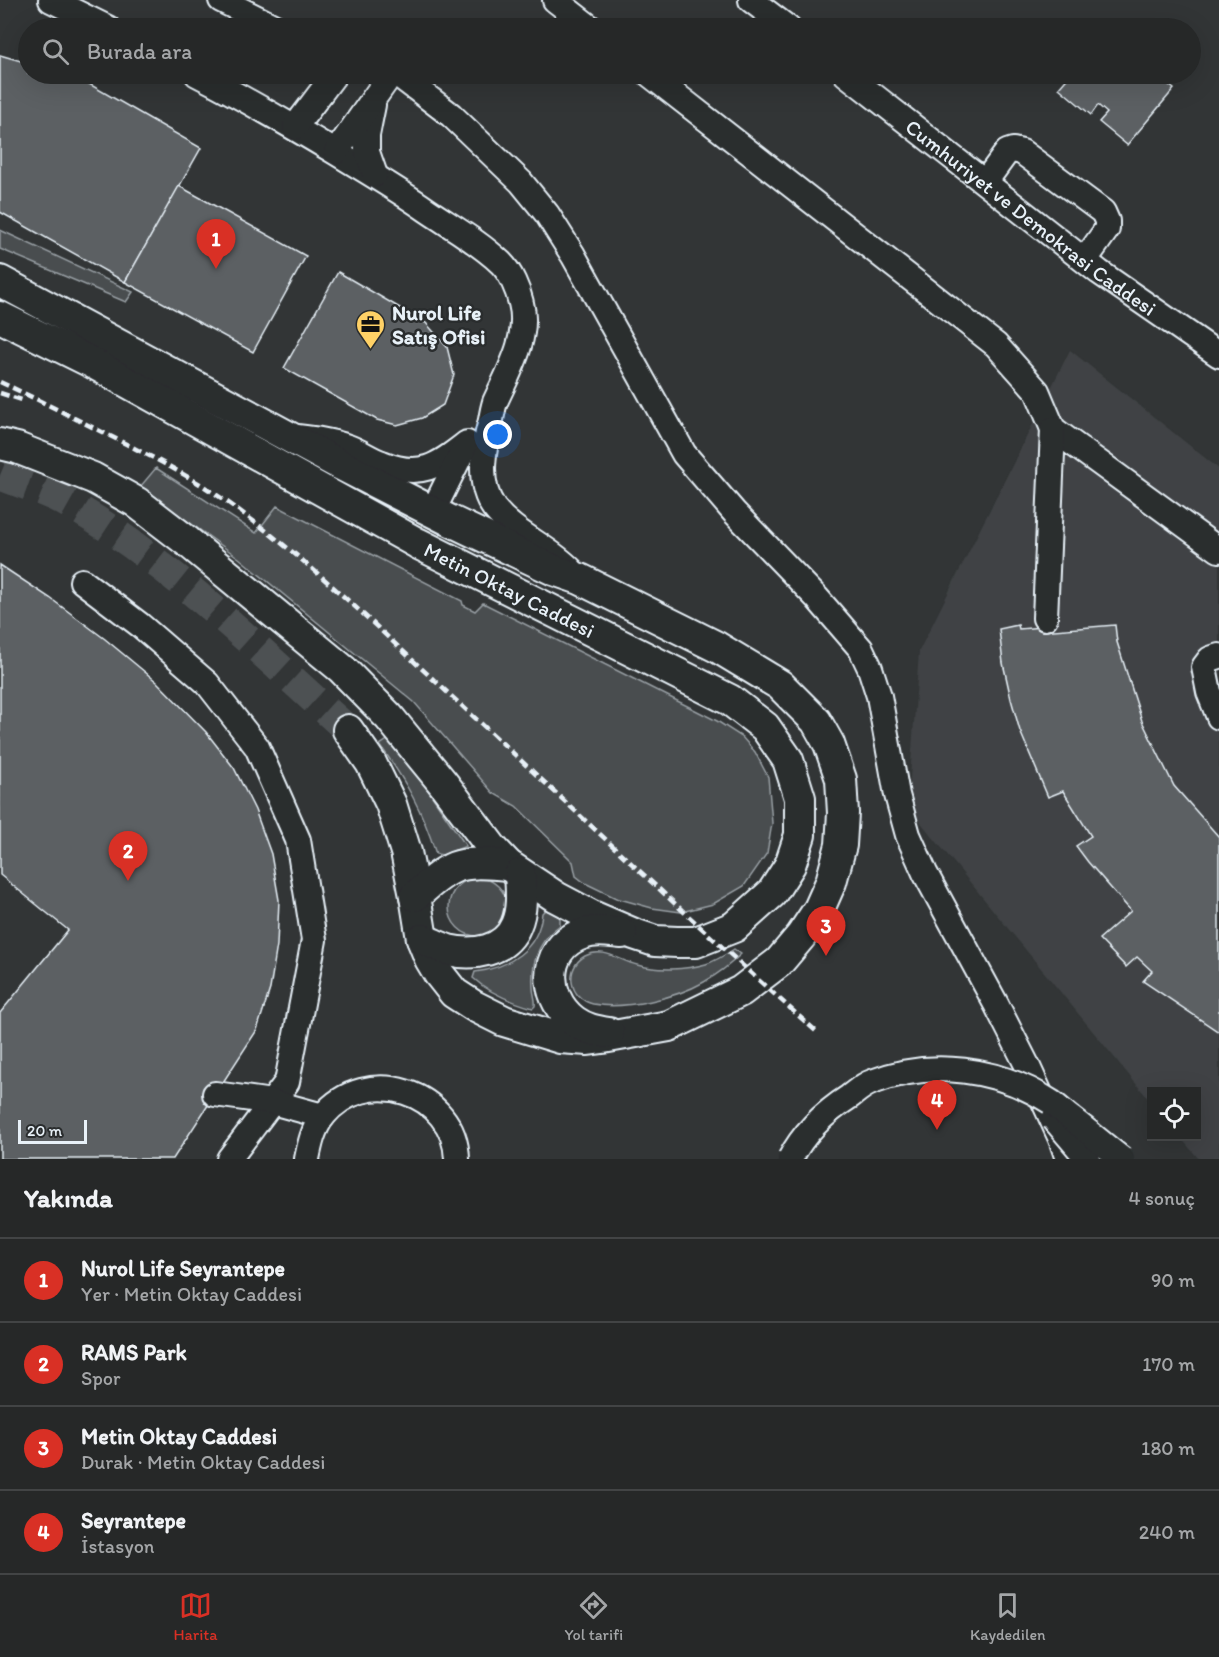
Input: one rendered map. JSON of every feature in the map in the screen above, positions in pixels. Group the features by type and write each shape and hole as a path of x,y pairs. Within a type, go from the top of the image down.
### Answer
{"main road":[{"name":"Metin Oktay Caddesi","path":"0,281 433,511 554,570 580,579 717,647 780,685 816,722 829,744 841,779 843,813 841,845 831,882 819,909 801,936 779,962 741,991 704,1010 669,1026 588,1040 560,1038 504,1021 454,993 434,967 422,939"},
{"name":"Metin Oktay Caddesi","path":"0,317 91,362 417,543 730,700 765,727 788,760 800,798 800,835 790,865 772,893 734,927 696,942 655,940 634,934 556,897 514,869 488,843 443,783 381,709 342,669 206,557 136,502 93,478 17,448 0,444"},
{"path":"417,543 433,511"},
{"path":"348,730 371,763 391,804 406,852 422,939 446,949 468,953 492,949 508,940 517,924 521,904 514,869 481,863 456,866 441,874 415,896"},
{"path":"624,1034 594,1031 574,1021 561,1007 553,990 552,965 556,953 574,937 589,932 605,931 634,934"}],"street":[{"path":"51,0 88,18"},
{"path":"221,0 257,18"},
{"path":"555,0 578,18"},
{"path":"751,0 775,18"},
{"path":"215,84 295,127 375,175 477,244 502,265 516,287 522,306 523,328 514,364 494,404 485,440 483,460 487,495 503,519 518,532 564,562 580,579"},
{"path":"295,127 327,84"},
{"path":"336,152 384,84"},
{"path":"410,84 468,131 521,182 547,214 573,255 684,454 734,512 817,598 861,649 879,696 897,795 908,835 925,873 1028,1067 1068,1159"},
{"path":"662,84 996,345 1037,391 1053,429 1045,618"},
{"name":"Cumhuriyet ve Demokrasi Caddesi","path":"859,84 1099,272 1219,355"},
{"path":"375,96 367,135 367,152 375,175"},
{"path":"985,182 1007,152 1013,150 1022,152 1103,212 1107,221 1107,229 1085,260"},
{"path":"433,511 473,429 494,404"},
{"path":"1053,429 1219,550"},
{"path":"290,437 321,439 348,447 382,464 402,470 421,470 435,466 445,461 467,442"},
{"path":"82,581 140,625 207,683 257,747 298,840 314,940 287,1082 229,1159"},
{"path":"1219,656 1210,659 1204,667 1209,692 1219,717"},
{"path":"790,1159 798,1143 828,1111 869,1082 903,1072 936,1068 986,1074 1017,1085 1051,1102 1122,1159"},
{"path":"1017,1085 1060,1124 1088,1159"},
{"path":"307,1159 311,1138 323,1116 341,1100 364,1090 388,1088 412,1093 432,1106 448,1125 457,1148 457,1159"},
{"path":"215,1094 272,1102 323,1116"}],"shaded area":[{"path":"0,230 133,292 126,302 0,249"},
{"path":"1070,350 1219,469 1219,1159 1199,1159 1183,1141 1201,1141 1201,1087 1147,1087 1147,1097 908,807 919,651"},
{"path":"156,468 256,533 277,506 462,601 463,605 475,611 483,603 717,721 742,737 755,752 768,777 772,823 767,853 744,886 713,904 681,912 652,908 616,898 585,883 576,876 573,862 516,806 493,793 414,702 239,558 140,487"},
{"path":"389,739 420,776 466,846 443,855 436,854 412,796 380,745"},
{"path":"472,878 484,878 499,886 507,901 507,913 499,928 484,936 472,936 457,928 449,913 449,901 457,886"},
{"path":"545,910 560,917 560,925 542,945 535,960 533,990 535,1006 533,1008 501,996 473,978 475,972 499,966 520,954 535,937"},
{"path":"734,949 741,954 728,966 693,988 665,998 635,1004 593,1004 579,996 572,983 572,975 578,961 592,953 605,953 645,967 672,969 706,964"}],"building":[{"path":"0,55 18,60 18,84 89,84 201,148 125,282 0,212"},
{"path":"1062,84 1168,84 1174,89 1127,145 1099,122 1107,113 1098,105 1091,115 1059,88"},
{"path":"179,186 306,256 253,352 125,282"},
{"path":"338,272 426,323 447,347 454,375 443,405 422,418 397,425 377,420 284,368"},
{"path":"0,565 50,598 105,639 157,682 206,732 234,768 255,810 271,854 279,900 277,945 270,989 257,1030 173,1159 0,1159 0,1013 68,930 0,875"},
{"path":"1018,625 1019,629 1042,627 1042,631 1115,625 1117,642 1142,721 1174,786 1219,837 1219,1032 1143,981 1152,971 1137,957 1126,967 1099,939 1131,911 1076,846 1091,836 1063,791 1048,797 1020,731 1003,663 999,629"}],"tunnel":[{"path":"0,475 64,501 140,550 212,608 348,730"}],"railway":[{"path":"0,382 185,475 243,513 274,537 362,613 817,1032"},
{"path":"0,393 25,401"}],"place":[{"name":"Nurol Life Seyrantepe","path":"216,269"},
{"name":"Nurol Life Satış Ofisi","path":"371,350"},
{"name":"RAMS Park","path":"128,881"},
{"name":"Metin Oktay Caddesi","path":"826,956"},
{"name":"Seyrantepe","path":"937,1130"}]}
